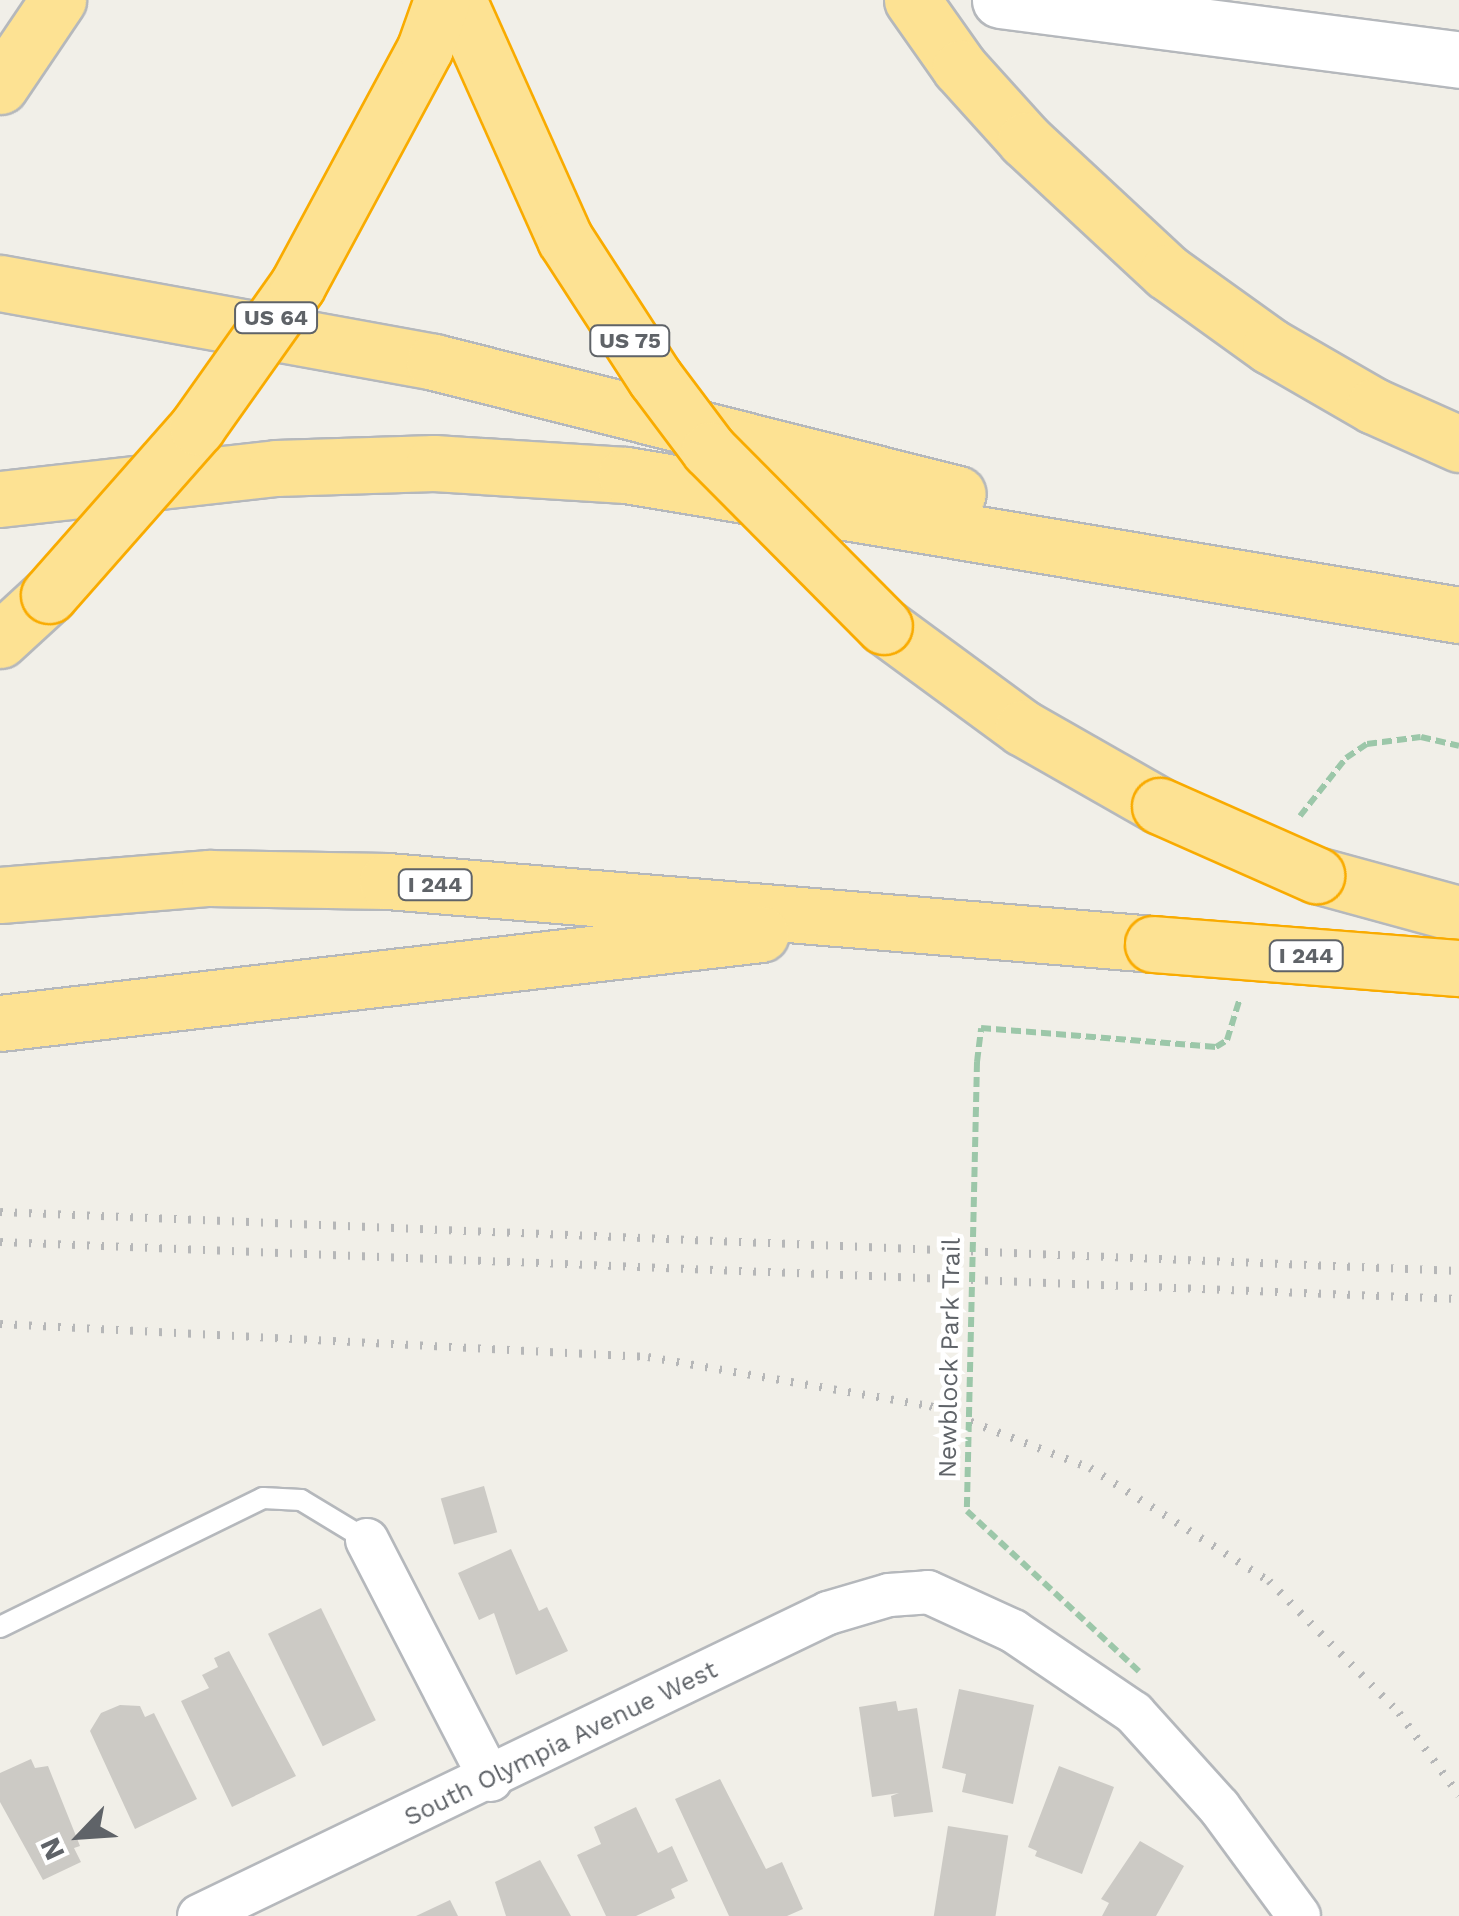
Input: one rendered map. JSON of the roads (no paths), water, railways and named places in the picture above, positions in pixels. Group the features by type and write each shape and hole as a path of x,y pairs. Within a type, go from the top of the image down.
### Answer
{"highway":[{"path":"0,86 58,0"},
{"name":"US 64","path":"0,640 132,508 287,302 424,48 442,0"},
{"name":"US 75","path":"458,0 531,173 634,346 709,450 884,626 1023,728 1160,806 1316,875 1459,914"},
{"path":"912,0 1025,140 1167,272 1270,346 1374,406 1459,444"},
{"path":"0,283 434,362 1397,605"},
{"path":"0,499 276,468 434,464 626,475 1459,615"},
{"name":"I 244","path":"0,895 209,878 387,880 1459,968"},
{"path":"0,1023 868,920"}],"main road":[{"path":"1000,0 1125,8 1459,60"}],"street":[{"path":"367,1540 491,1780"},
{"name":"South Olympia Avenue West","path":"199,1916 491,1780 828,1612 888,1595 928,1592 1013,1631 1134,1713 1230,1821 1298,1916"}],"lane":[{"path":"0,1627 264,1498 301,1500 367,1540"}],"railway":[{"path":"0,1212 1459,1271"},
{"path":"0,1242 1459,1299"},
{"path":"0,1324 648,1357 930,1406 1090,1468 1269,1581 1399,1713 1459,1795"}]}
